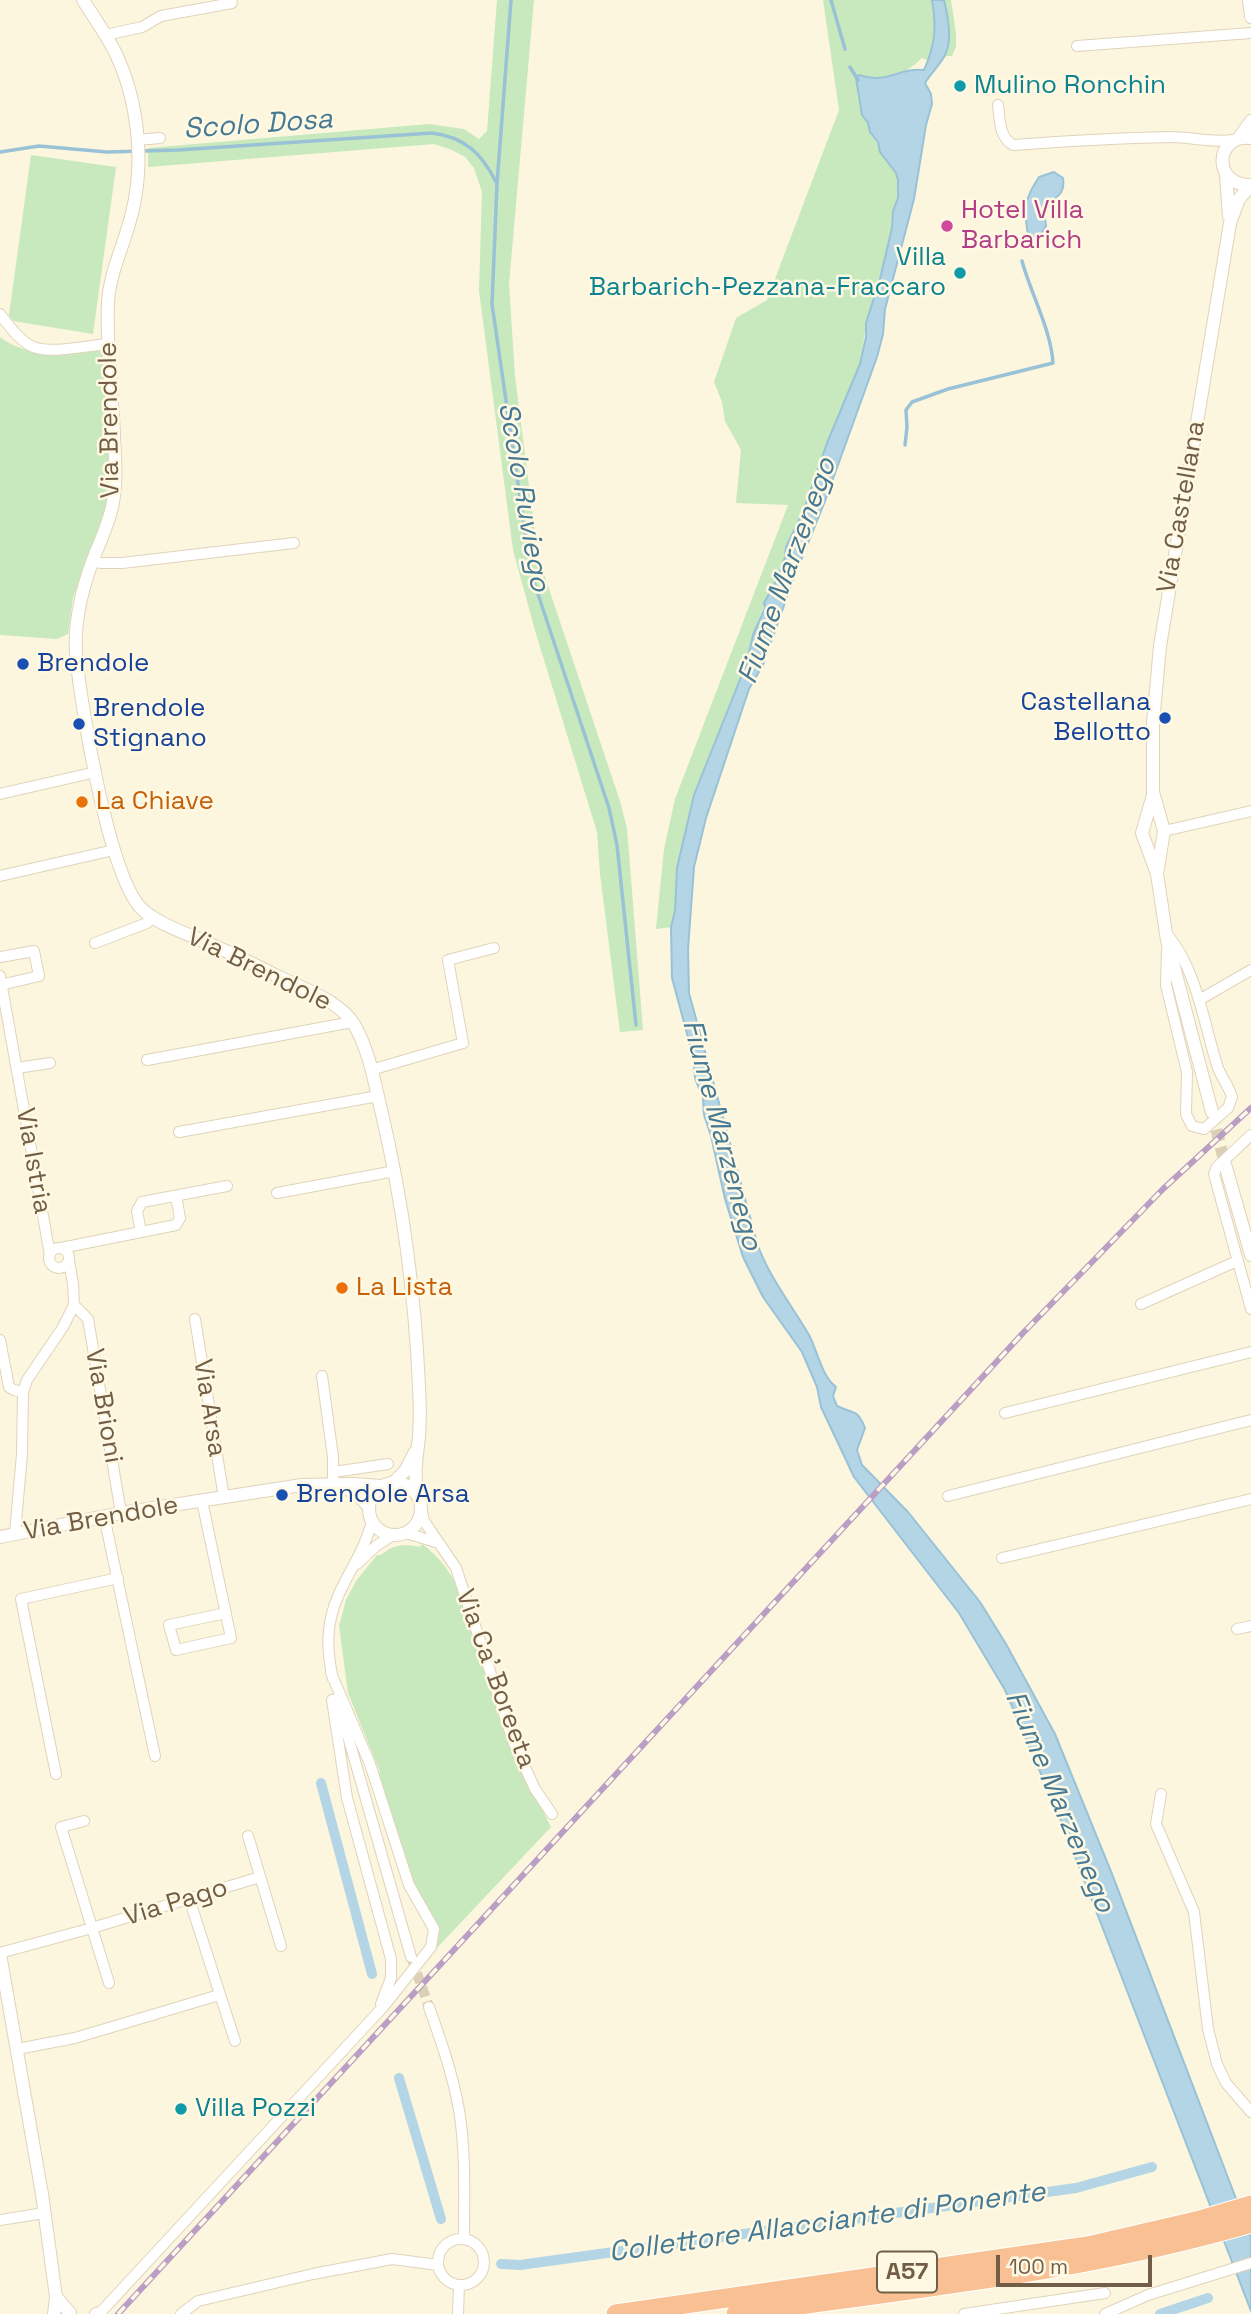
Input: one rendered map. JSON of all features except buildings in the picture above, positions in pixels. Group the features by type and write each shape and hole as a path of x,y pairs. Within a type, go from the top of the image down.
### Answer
{"highway":[{"name":"A57","path":"736,2314 1085,2264 1198,2230 1251,2205"},
{"name":"A57","path":"616,2314 1251,2223"}],"street":[{"name":"Via Brendole","path":"83,0 121,66 129,91 138,175 132,215 109,289 115,491 111,513 81,596 77,620 76,650 96,772 114,850 131,895 138,906 152,917 340,1009 351,1020 360,1037 378,1096 395,1171 407,1248 417,1355 420,1423 415,1484 418,1495"},
{"path":"1249,0 1251,17"},
{"path":"105,35 142,27 161,16 232,3"},
{"path":"1077,46 1251,33"},
{"path":"998,106 1003,134 1013,145 1157,137 1185,137 1203,142 1241,139"},
{"path":"1224,168 1227,147 1241,139 1251,121"},
{"path":"137,149 160,138"},
{"path":"1203,142 1237,183 1251,185"},
{"name":"Via Castellana","path":"1224,168 1229,186 1230,223"},
{"name":"Via Castellana","path":"1212,1112 1167,936 1157,874 1144,833 1153,792 1153,723 1161,634 1230,223 1239,199 1251,185"},
{"path":"0,314 30,346 44,350 109,344"},
{"path":"92,561 122,563 294,543"},
{"path":"0,794 96,772"},
{"name":"Via Castellana","path":"1153,792 1162,831 1157,874"},
{"path":"1162,831 1151,821 1144,833 1153,843 1162,831 1251,811"},
{"path":"0,876 114,850"},
{"path":"95,943 147,923 152,917"},
{"name":"Via Castellana","path":"1167,936 1179,950 1189,969 1219,1071 1233,1097 1220,1115 1207,1127 1200,1129 1192,1126 1186,1114 1187,1072 1166,985 1167,936"},
{"path":"371,1070 463,1043 448,960 494,948"},
{"name":"Via Istria","path":"0,957 34,951 39,976 1,987 50,1255"},
{"path":"1199,1000 1251,970"},
{"path":"147,1060 347,1023 351,1020"},
{"path":"17,1069 50,1063"},
{"path":"179,1132 378,1096"},
{"path":"1251,1135 1217,1167 1214,1174 1251,1309"},
{"path":"1225,1164 1251,1255"},
{"path":"277,1193 395,1171"},
{"path":"141,1231 137,1211 139,1204 227,1186"},
{"path":"61,1248 177,1224 180,1218 176,1196"},
{"name":"Via Istria","path":"50,1255 61,1248 67,1251 74,1305"},
{"path":"50,1255 50,1261 56,1268 62,1268 69,1261"},
{"path":"1141,1304 1237,1261"},
{"path":"15,1533 22,1454 23,1392 27,1380 63,1327 74,1305"},
{"name":"Via Brioni","path":"74,1305 88,1320 121,1513"},
{"name":"Via Arsa","path":"195,1318 224,1498"},
{"path":"0,1340 9,1387 23,1392"},
{"path":"1005,1413 1251,1352"},
{"path":"322,1376 335,1480"},
{"path":"948,1496 1251,1420"},
{"name":"Via Brendole","path":"0,1537 121,1513 335,1480 387,1484 405,1471 418,1445"},
{"path":"335,1480 388,1464"},
{"path":"335,1480 357,1494 378,1528 439,1543"},
{"path":"355,1566 370,1513 371,1499 387,1484 407,1485 418,1495 422,1512 419,1521 376,1546 355,1566 339,1592 330,1621 327,1643 343,1779 391,1959 391,1978 377,2013"},
{"path":"1002,1558 1251,1499"},
{"name":"Via Brendole","path":"202,1502 226,1613 231,1638 176,1650 169,1625 226,1613"},
{"name":"Via Ca' Boreeta","path":"422,1512 424,1521 456,1568 513,1741 535,1789 552,1814"},
{"path":"104,1516 155,1756"},
{"path":"57,1774 21,1599 118,1578"},
{"path":"1237,1629 1251,1626"},
{"path":"331,1673 342,1720 411,1957"},
{"path":"99,2314 377,2013 431,1947 434,1929 409,1885 370,1764 331,1673"},
{"path":"1161,1794 1156,1824 1194,1912 1208,2029 1217,2064 1226,2082 1251,2112"},
{"name":"Via Pago","path":"84,1821 61,1827 109,1983"},
{"path":"248,1836 281,1946"},
{"name":"Via Pago","path":"0,1953 260,1877"},
{"path":"190,1898 235,2041"},
{"path":"0,1953 56,2297 63,2314"},
{"path":"17,2049 75,2038 219,1995"},
{"path":"429,2007 459,2109 462,2129 464,2239"},
{"path":"0,2220 44,2213"},
{"path":"464,2239 478,2246 483,2256 483,2268 475,2280 459,2285 445,2279 438,2265 439,2256 446,2244 464,2239"},
{"path":"181,2314 198,2301 362,2264 393,2259 438,2265"},
{"path":"1105,2314 1132,2301 1251,2263"},
{"path":"458,2314 459,2285"},
{"path":"964,2314 1002,2311 1105,2293"}],"green space":[{"path":"497,0 534,0 509,284 515,376 538,556 627,828 643,1030 620,1032 597,832 513,550 479,291 482,192 474,168 465,157 434,144 148,167 148,148 429,124 464,129 479,139 487,131"},
{"path":"823,0 951,0 956,46 952,56 934,63 922,58 893,76 877,78 859,75 857,91 862,115 878,142 880,152 896,173 898,180 898,198 893,211 892,228 867,319 860,364 827,443 803,512 786,547 777,579 753,635 747,662 694,795 677,868 675,911 671,927 656,929 664,849 675,799 788,505 736,503 741,450 725,421 722,402 714,382 736,318 767,300 839,110"},
{"path":"31,155 116,167 93,334 13,321 9,315"},
{"path":"0,337 23,349 36,352 100,350 104,353 111,452 108,501 73,598 68,634 57,639 0,635"},
{"path":"422,1544 444,1565 460,1591 508,1742 551,1827 435,1950 438,1937 417,1893 377,1775 380,1772 348,1693 339,1626 346,1600 356,1581 377,1555 394,1547 420,1547"}],"water":[{"name":"Fiume Marzenego","path":"932,0 944,0 949,42 943,59 925,83 931,94 932,104 914,199 885,309 883,334 825,501 763,665 749,689 706,818 694,867 688,949 689,993 758,1246 775,1281 809,1335 827,1376 836,1387 833,1396 837,1406 860,1417 865,1428 857,1450 862,1465 908,1512 980,1602 1055,1734 1112,1874 1251,2238 1251,2311 1062,1823 1005,1690 959,1613 854,1477 821,1407 817,1387 802,1352 763,1297 743,1257 725,1199 704,1115 703,1099 695,1078 693,1056 672,978 671,927 675,911 677,868 694,795 747,662 753,635 765,608 764,603 777,579 786,547 803,512 827,443 860,364 866,323 892,228 893,211 898,198 898,180 896,173 880,152 878,142 862,115 856,78 859,75 877,78 924,70 934,36"},
{"path":"1054,172 1063,178 1063,189 1044,208 1046,226 1040,236 1034,237 1028,234 1026,225 1028,197 1039,177"}],"waterway":[{"name":"Scolo Ruviego","path":"511,0 497,184 492,304 531,573 609,808 617,845 636,1025"},
{"path":"831,0 845,49"},
{"path":"850,67 858,80"},
{"name":"Scolo Dosa","path":"0,152 39,146 107,152 178,150 432,133 454,138 471,148 485,163 496,182"},
{"path":"905,445 906,410 912,402 948,389 1053,363 1045,325 1022,261"},
{"name":"Scolo Ruviego","path":"321,1783 372,1974"},
{"path":"399,2078 441,2219"},
{"name":"Collettore Allacciante di Ponente","path":"501,2264 520,2265 1076,2188 1152,2167"},
{"path":"1160,2314 1208,2298"}],"tunnel":[{"path":"1212,1112 1225,1164"},
{"path":"412,1959 429,2007"}],"railway":[{"path":"118,2314 1023,1333 1163,1189 1251,1108"}],"place":[{"name":"Mulino Ronchin","path":"960,86"},
{"name":"Hotel Villa Barbarich","path":"947,226"},
{"name":"Villa Barbarich-Pezzana-Fraccaro","path":"960,273"},
{"name":"Brendole","path":"23,664"},
{"name":"Castellana Bellotto","path":"1165,718"},
{"name":"Brendole Stignano","path":"79,724"},
{"name":"La Chiave","path":"82,802"},
{"name":"La Lista","path":"342,1288"},
{"name":"Brendole Arsa","path":"282,1495"},
{"name":"Villa Pozzi","path":"181,2109"}]}
